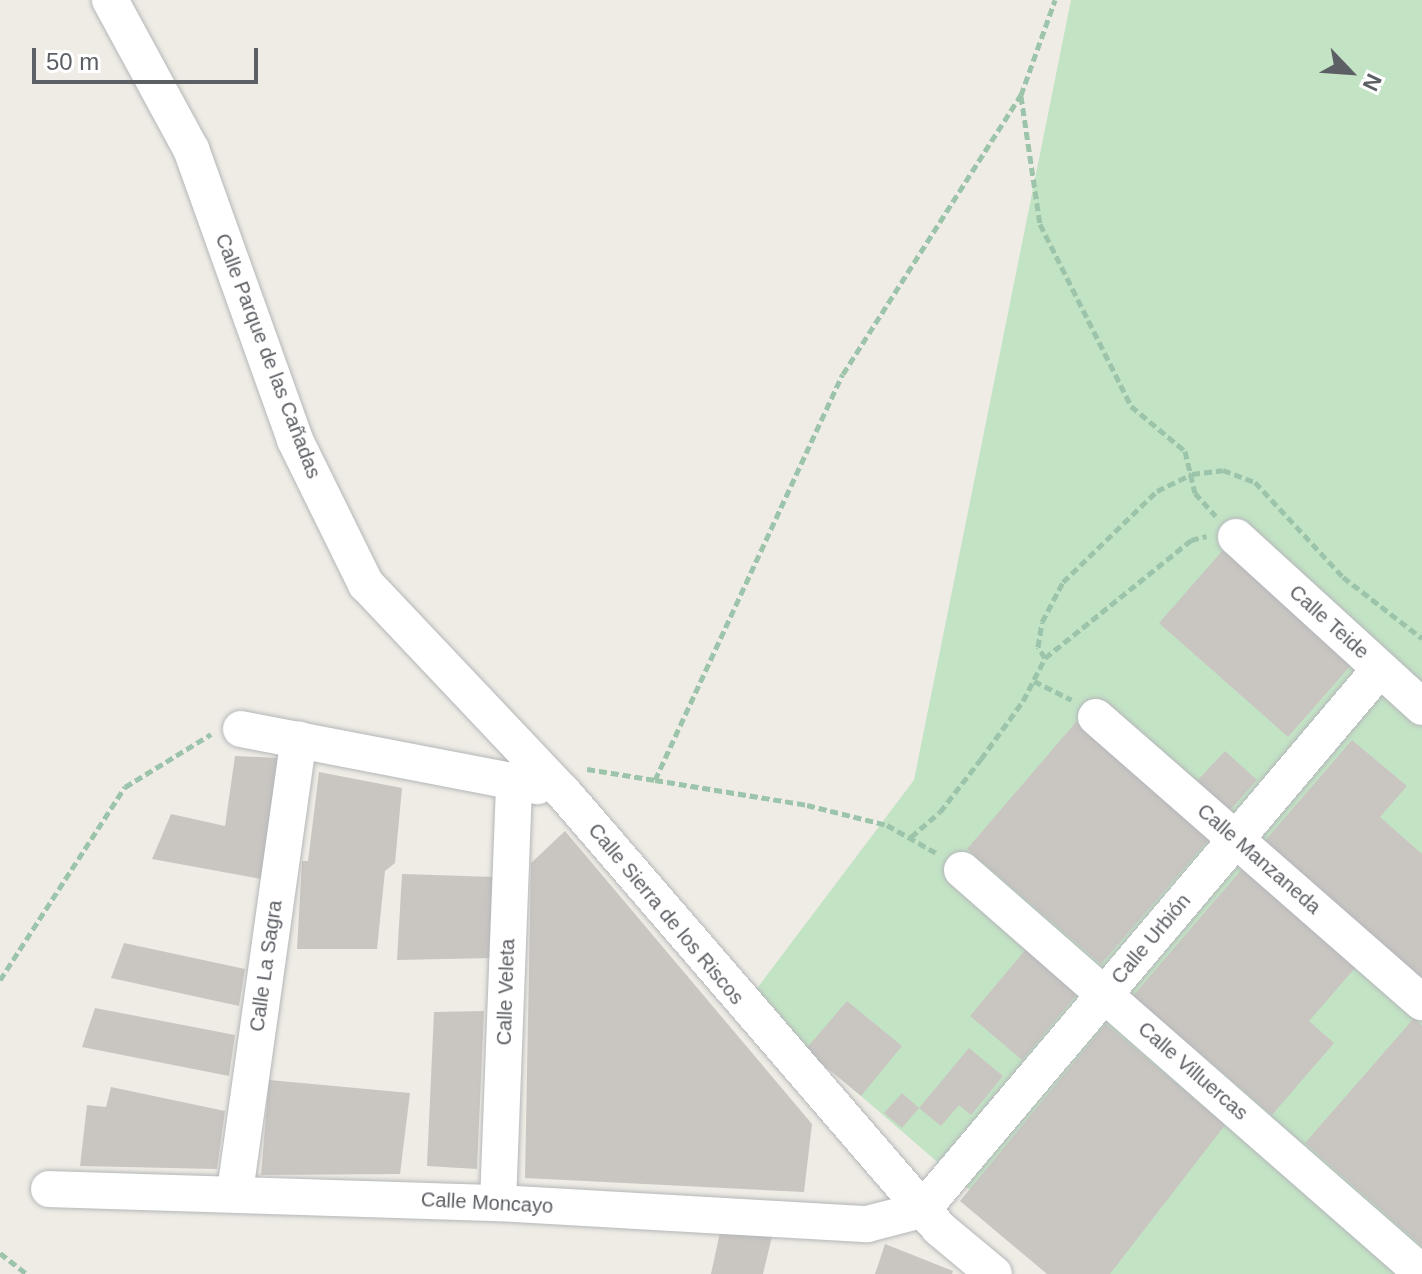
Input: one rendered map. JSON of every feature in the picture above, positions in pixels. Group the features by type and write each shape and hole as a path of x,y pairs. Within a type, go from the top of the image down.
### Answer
{"street":[{"name":"Calle Parque de las Cañadas","path":"110,0 191,149 295,440 366,584 523,770"},
{"name":"Calle Teide","path":"1236,537 1422,707"},
{"name":"Calle Urbión","path":"922,1210 1380,669"},
{"name":"Calle Manzaneda","path":"1096,717 1422,1002"},
{"name":"Calle Sierra de los Riscos","path":"241,729 523,770 563,792 922,1210 994,1274"},
{"name":"Calle La Sagra","path":"235,1192 299,739"},
{"name":"Calle Veleta","path":"498,1203 523,770"},
{"name":"Calle Villuercas","path":"962,870 1422,1273"},
{"name":"Calle Moncayo","path":"49,1189 235,1192 498,1203 867,1224 922,1210"}],"path":[{"path":"655,780 843,374 1021,95 1055,0"},
{"path":"1021,95 1040,224 1072,293 1131,406 1185,451 1195,493 1236,537"},
{"path":"911,837 940,812 1034,681 1045,658 1191,540 1236,537"},
{"path":"1034,681 1096,717"},
{"path":"0,980 125,787 167,757 224,727 241,729"},
{"path":"523,770 655,780 807,805 887,825 962,870"},
{"path":"0,1253 27,1274"}],"green space":[{"path":"1071,0 1422,0 1422,1274 1067,1274 749,999 914,780"}],"building":[{"path":"1223,550 1352,664 1288,737 1159,623"},
{"path":"1076,722 1210,838 1101,964 967,849"},
{"path":"1352,740 1407,786 1380,817 1422,854 1422,980 1264,842"},
{"path":"1225,751 1257,780 1230,810 1197,781"},
{"path":"235,756 280,758 261,879 152,859 171,814 225,826"},
{"path":"319,772 402,788 395,863 385,871 377,949 297,949 302,861 308,861"},
{"path":"565,831 812,1124 804,1192 525,1178 531,863"},
{"path":"1242,869 1356,967 1309,1021 1334,1043 1272,1115 1133,996"},
{"path":"402,874 496,877 493,958 397,960"},
{"path":"124,943 245,969 239,1006 111,978"},
{"path":"1026,949 1078,993 1022,1060 970,1016"},
{"path":"847,1001 902,1046 861,1096 805,1050"},
{"path":"95,1008 235,1035 229,1076 82,1047"},
{"path":"484,1011 477,1169 427,1166 434,1012"},
{"path":"1414,1018 1422,1026 1422,1246 1305,1143"},
{"path":"1106,1024 1225,1125 1110,1274 1047,1274 960,1201"},
{"path":"969,1048 1003,1076 971,1115 959,1105 941,1126 919,1108"},
{"path":"269,1080 410,1093 400,1174 261,1175"},
{"path":"111,1087 225,1111 217,1169 80,1166 87,1105 106,1107"},
{"path":"902,1093 919,1108 902,1128 884,1113"},
{"path":"722,1223 774,1228 763,1274 711,1274"},
{"path":"885,1244 953,1271 952,1274 875,1274"}]}
